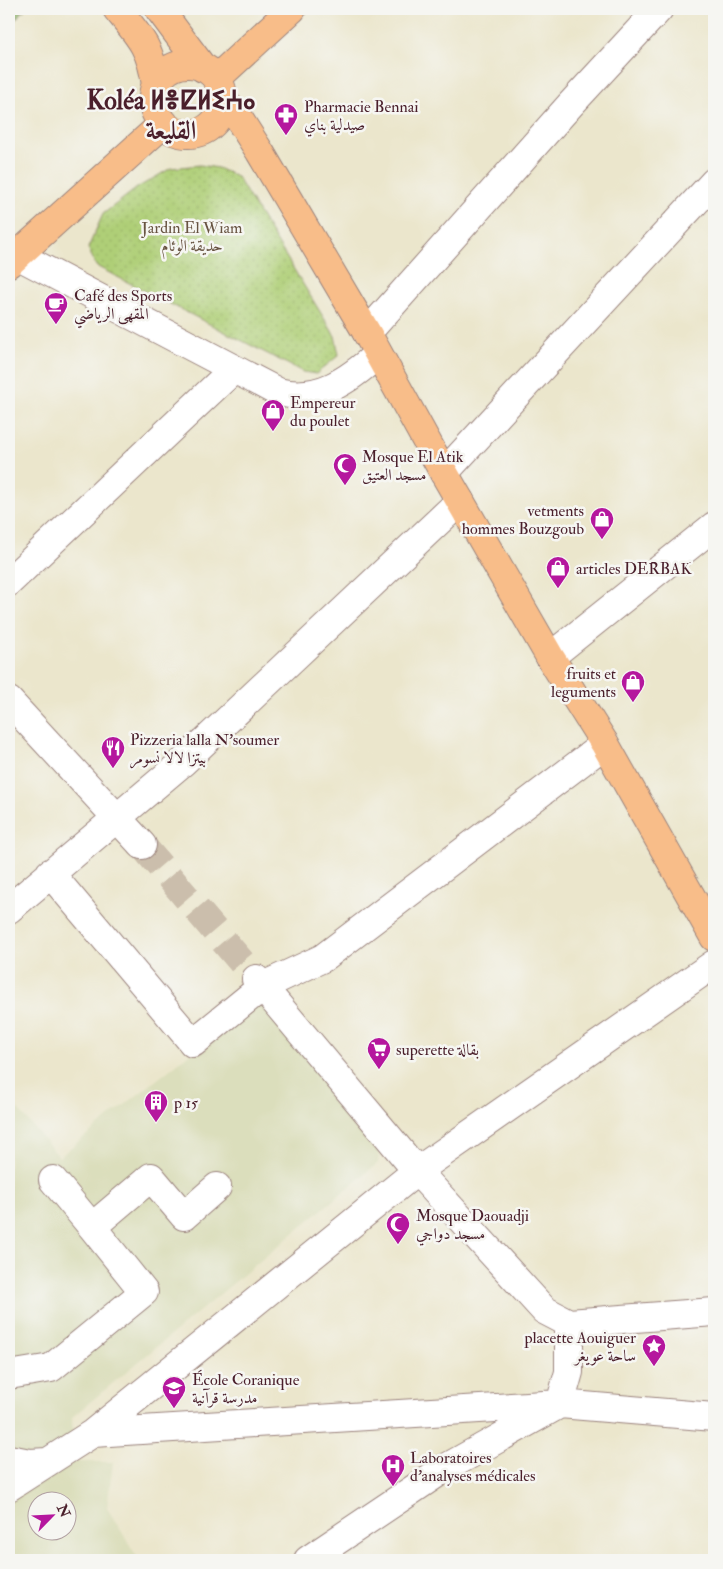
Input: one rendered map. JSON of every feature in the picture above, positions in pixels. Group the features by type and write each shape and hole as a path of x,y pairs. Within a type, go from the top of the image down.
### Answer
{"main road":[{"path":"117,9 148,48 154,66 156,85 154,101 158,117 177,132 185,134 201,132 219,116 214,82 196,65 180,65 166,72 156,85"},
{"path":"159,9 214,82 260,152 373,344 444,473 550,657 605,744 714,937"},
{"path":"214,82 292,9"},
{"path":"14,260 164,123"}],"street":[{"path":"14,260 278,392 295,396 316,394 358,372 373,344 659,9"},
{"path":"444,473 714,182"},
{"path":"9,582 234,369"},
{"path":"9,909 183,762 460,501"},
{"path":"550,657 714,526"},
{"path":"9,701 142,845"},
{"path":"50,873 193,1043 260,983 323,958 605,744"},
{"path":"9,1487 93,1434 417,1171 714,964"},
{"path":"260,983 417,1171 544,1310 569,1323 714,1312"},
{"path":"92,1227 151,1177 184,1216 217,1187"},
{"path":"9,1375 51,1368 144,1292 53,1180"},
{"path":"308,1560 442,1470 560,1404 569,1372 569,1323"},
{"path":"93,1434 560,1404 714,1417"},
{"path":"9,1459 30,1463 47,1462"}],"shaded area":[{"path":"259,999 381,1141 378,1163 72,1417 74,1462 113,1462 107,1508 139,1560 9,1560 9,1099 59,1157"}],"green space":[{"path":"9,9 25,9 9,27"},
{"name":"Jardin El Wiam حديقة الوئام","path":"200,165 218,168 237,177 335,336 339,355 316,374 303,372 96,266 88,248 103,214 137,188 171,168"}],"tunnel":[{"path":"142,845 256,979"}],"place":[{"name":"Pharmacie Bennai صيدلية بناي","path":"286,136"},
{"name":"Café des Sports المقهى الرياضي","path":"56,325"},
{"name":"Empereur du poulet","path":"273,432"},
{"name":"Mosque El Atik مسجد العتيق","path":"345,486"},
{"name":"vetments hommes Bouzgoub","path":"602,540"},
{"name":"articles DERBAK","path":"558,589"},
{"name":"fruits et leguments","path":"633,703"},
{"name":"Pizzeria lalla N'soumer بيتزا لالا نسومر","path":"113,769"},
{"name":"superette بقالة","path":"379,1070"},
{"name":"p 15","path":"156,1123"},
{"name":"Mosque Daouadji مسجد دواجي","path":"398,1245"},
{"name":"placette Aouiguer ساحة عويغر","path":"654,1367"},
{"name":"École Coranique مدرسة قرآنية","path":"174,1409"},
{"name":"Laboratoires d'analyses médicales","path":"393,1487"}],"district":[{"name":"Koléa ⵍⴻⵇⵍⵉⵄⴰ القليعة","path":"171,115"}]}
